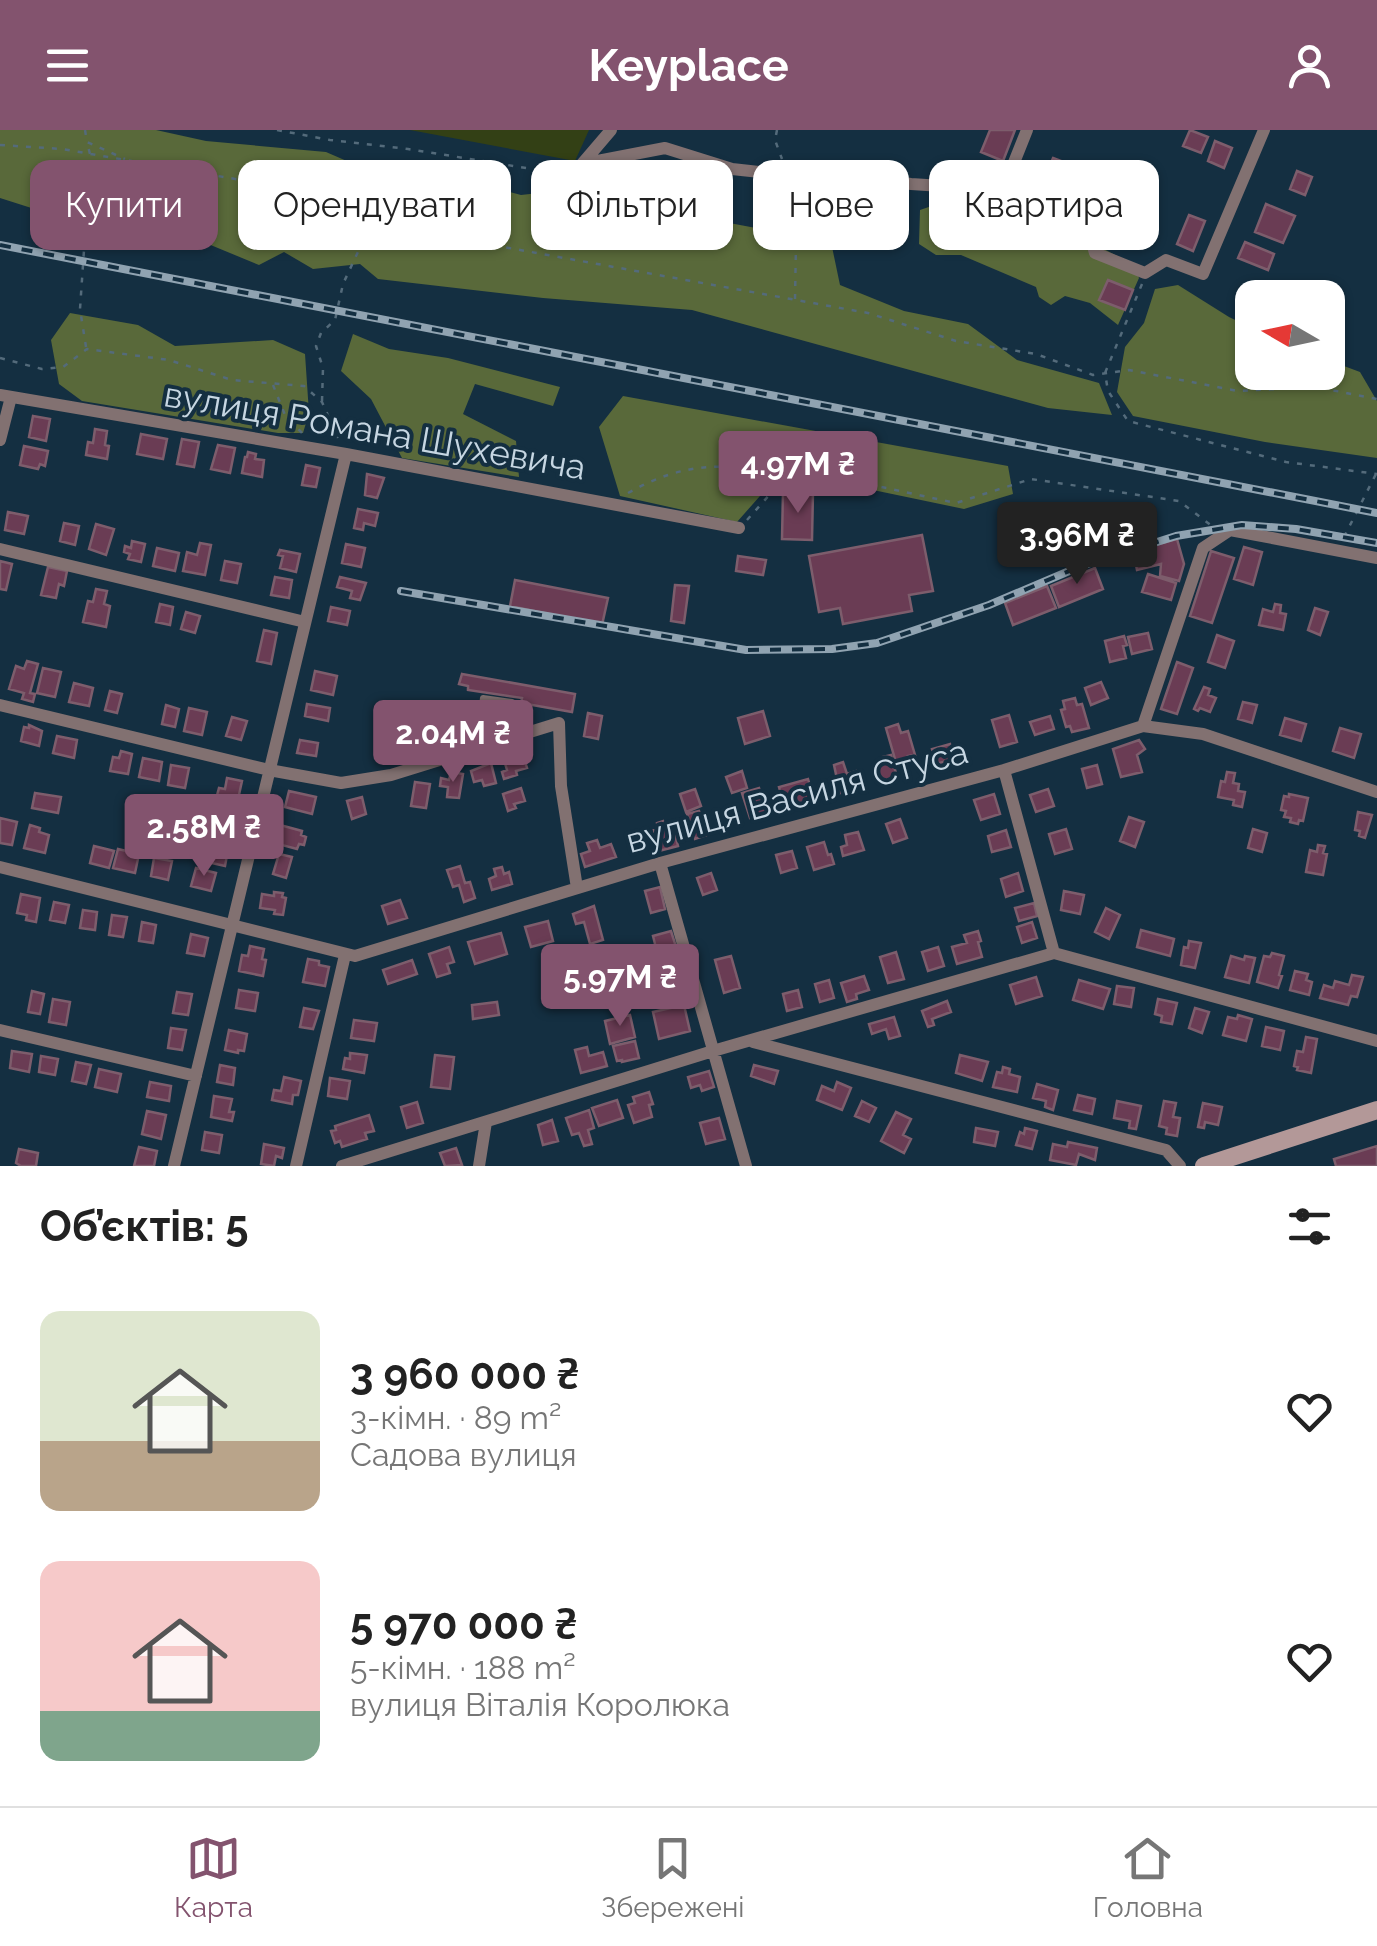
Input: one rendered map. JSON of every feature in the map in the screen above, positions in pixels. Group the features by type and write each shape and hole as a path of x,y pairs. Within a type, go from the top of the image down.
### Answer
{"street":[{"path":"585,160 611,130"},
{"path":"1015,160 1027,130"},
{"path":"1094,250 1145,273 1166,260 1202,274 1264,130"},
{"path":"603,160 665,148 703,160"},
{"path":"0,440 5,396"},
{"name":"вулиця Романа Шухевича","path":"5,396 346,454 739,528"},
{"path":"174,1166 346,454"},
{"path":"1143,726 1204,548 1230,530 1377,558"},
{"path":"0,549 305,622"},
{"path":"0,706 269,770 341,783 391,775 559,723 561,786 577,888"},
{"name":"вулиця Василя Стуса","path":"0,867 345,955 363,956 577,888 1004,770 1143,726 1203,734 1377,792"},
{"path":"1004,770 1054,953"},
{"path":"660,864 746,1166"},
{"path":"342,1166 712,1051 1054,953 1377,1041"},
{"path":"296,1166 345,955"},
{"path":"0,1030 196,1076"},
{"path":"750,1041 1166,1150 1180,1166"},
{"path":"1204,1166 1377,1110"},
{"path":"479,1166 486,1122"}],"lane":[{"path":"473,750 480,730 483,698 512,702"}],"path":[{"path":"85,130 90,154 80,200 84,250 80,310 87,348"},
{"path":"277,130 531,169"},
{"path":"777,130 775,140 784,160"},
{"path":"87,142 127,160"},
{"path":"0,145 123,160"},
{"path":"511,249 868,313 956,341 1036,354 1093,375 1130,370 1238,391 1316,387 1377,399"},
{"path":"322,402 323,368 316,346 320,333 334,320 343,284 359,250"},
{"path":"794,250 795,300"},
{"path":"1145,273 1105,373 1108,390 1128,420 1286,462 1377,473 1337,550"},
{"path":"0,358 42,368 63,367 87,348 169,360 232,380 304,386 322,402 346,454"},
{"path":"273,384 285,415 316,449"},
{"path":"609,504 654,479 698,466 749,468 956,503 1031,478 1178,501 1223,535"},
{"path":"739,528 788,474"}],"green space":[{"path":"0,130 156,130 206,141 326,152 344,160 238,160 238,250 511,250 511,192 531,194 531,250 733,250 733,224 753,227 753,250 833,250 840,285 904,311 968,324 1017,360 1099,383 1112,415 1048,408 692,310 378,279 360,264 313,269 284,252 259,265 218,248 218,160 30,160 30,208 0,198"},
{"path":"410,130 589,130 575,160"},
{"path":"929,207 929,250 1106,250 1134,265 1139,278 1118,325 1090,303 1065,296 1051,305 1039,297 1036,287 961,255 936,255 919,244 920,210"},
{"path":"1178,285 1235,320 1235,390 1345,390 1345,366 1360,372 1377,401 1377,458 1265,442 1133,416 1117,392 1125,347 1144,323 1155,289"},
{"path":"70,313 138,325 175,346 273,340 305,354 309,413 303,433 278,433 82,401 59,384 51,340"},
{"path":"353,334 389,349 448,358 560,387 553,406 475,384 463,414 516,441 519,477 402,458 371,399 341,371"},
{"path":"623,396 1008,466 1013,494 964,509 782,471 737,522 620,496 599,427"}],"building":[{"path":"990,130 1015,130 1003,160 981,152"},
{"path":"1190,130 1208,137 1201,153 1183,146"},
{"path":"1215,141 1232,148 1224,168 1208,161"},
{"path":"1297,171 1312,177 1305,195 1290,189"},
{"path":"1266,204 1295,216 1283,243 1255,232"},
{"path":"1189,215 1205,221 1193,251 1177,244"},
{"path":"1245,242 1274,254 1268,270 1238,258"},
{"path":"1108,280 1133,290 1125,310 1099,300"},
{"path":"33,416 50,419 46,441 29,437"},
{"path":"95,429 107,431 107,459 86,455"},
{"path":"141,434 167,439 163,459 137,454"},
{"path":"182,439 199,442 194,467 177,464"},
{"path":"218,445 235,448 230,473 211,469"},
{"path":"24,446 48,451 45,466 40,464 38,469 20,465"},
{"path":"248,452 256,454 255,459 264,460 262,477 242,473"},
{"path":"306,465 320,468 316,487 302,485"},
{"path":"367,474 384,478 377,498 365,495"},
{"path":"783,492 813,492 812,540 782,539"},
{"path":"358,509 378,513 375,526 364,523 363,530 354,528"},
{"path":"8,512 28,516 24,534 5,530"},
{"path":"64,523 79,526 75,545 60,541"},
{"path":"96,524 114,529 106,555 89,549"},
{"path":"922,535 933,591 909,595 912,611 843,624 840,608 819,612 809,556"},
{"path":"1177,539 1184,564 1179,581 1160,576 1161,564 1137,570 1133,551"},
{"path":"132,541 145,544 141,562 128,559 130,554 124,552 125,546 131,548"},
{"path":"200,543 211,545 205,575 183,571 187,552 197,555"},
{"path":"346,544 365,548 361,567 342,563"},
{"path":"1244,547 1262,552 1253,585 1234,579"},
{"path":"157,548 179,553 175,571 153,566"},
{"path":"280,550 300,554 296,572 280,568"},
{"path":"1211,551 1234,558 1212,623 1190,616"},
{"path":"738,556 766,560 763,575 736,571"},
{"path":"0,561 12,564 6,590 0,589"},
{"path":"225,561 241,564 237,583 221,580"},
{"path":"48,567 67,571 56,598 41,595"},
{"path":"1095,568 1103,589 1059,607 1051,586"},
{"path":"1148,574 1176,583 1171,600 1142,592"},
{"path":"275,577 292,580 289,598 271,595"},
{"path":"340,577 366,583 360,600 350,598 352,591 337,587"},
{"path":"515,580 608,598 602,625 510,606"},
{"path":"675,585 689,586 684,623 671,621"},
{"path":"1047,586 1056,608 1013,625 1005,603"},
{"path":"96,589 107,591 104,604 110,606 106,627 83,622 88,601 93,602"},
{"path":"160,604 173,607 170,625 156,622"},
{"path":"1275,604 1281,605 1280,613 1286,614 1283,630 1259,625 1263,609 1273,612"},
{"path":"331,607 350,611 347,625 328,621"},
{"path":"1315,608 1328,612 1320,635 1308,630"},
{"path":"186,612 200,616 195,633 181,629"},
{"path":"264,630 277,633 271,664 257,661"},
{"path":"1148,633 1152,649 1132,654 1128,637"},
{"path":"1217,635 1234,641 1225,668 1208,662"},
{"path":"1124,636 1126,658 1110,662 1105,641"},
{"path":"27,661 38,664 30,693 35,694 33,702 22,699 24,693 9,689 16,666 24,669"},
{"path":"1177,662 1193,668 1177,714 1161,709"},
{"path":"43,668 61,672 55,697 37,693"},
{"path":"315,671 337,676 333,695 311,690"},
{"path":"462,674 575,694 572,712 521,703 522,698 468,690 468,686 459,684"},
{"path":"1101,682 1108,698 1091,705 1085,688"},
{"path":"74,683 93,688 89,706 69,702"},
{"path":"1204,687 1210,689 1208,695 1216,698 1210,712 1194,709"},
{"path":"110,691 122,694 117,713 105,710"},
{"path":"1075,698 1077,705 1082,704 1089,728 1072,732 1070,726 1066,727 1061,710 1065,709 1063,701"},
{"path":"1243,702 1257,705 1252,723 1238,719"},
{"path":"307,704 330,708 328,721 305,716"},
{"path":"166,705 179,709 175,727 162,724"},
{"path":"189,708 207,712 202,735 184,731"},
{"path":"763,711 770,736 745,744 738,718"},
{"path":"588,713 602,716 598,739 584,736"},
{"path":"1009,715 1017,742 1000,747 992,720"},
{"path":"1050,716 1054,729 1035,735 1030,722"},
{"path":"232,717 247,721 241,740 226,736"},
{"path":"1285,718 1306,724 1301,741 1280,735"},
{"path":"423,721 429,747 384,759 378,733"},
{"path":"898,724 901,733 908,731 915,755 908,756 910,762 897,766 886,728"},
{"path":"29,725 42,731 39,746 21,741 24,727"},
{"path":"1340,728 1361,734 1354,758 1333,751"},
{"path":"57,736 77,740 74,758 53,753"},
{"path":"300,740 318,743 316,756 297,753"},
{"path":"1139,740 1145,749 1137,755 1142,772 1121,777 1113,749"},
{"path":"950,744 954,759 936,764 932,749"},
{"path":"121,751 132,754 128,774 110,771 113,757 119,758"},
{"path":"523,755 527,768 504,779 504,760"},
{"path":"891,755 897,777 878,782 874,767 885,764 883,757"},
{"path":"143,758 162,762 159,781 139,777"},
{"path":"843,762 847,774 856,771 860,786 840,793 834,765"},
{"path":"491,763 496,783 484,786 482,780 474,782 471,771"},
{"path":"171,765 189,768 185,788 168,785"},
{"path":"1097,765 1102,784 1087,788 1082,769"},
{"path":"742,771 747,788 732,793 726,777"},
{"path":"451,772 463,774 459,798 447,797 448,787 440,786 441,778 449,780"},
{"path":"1227,772 1235,773 1233,783 1239,784 1238,791 1245,792 1242,807 1233,805 1234,800 1218,797"},
{"path":"227,778 242,781 237,804 216,799 219,788 225,789"},
{"path":"808,779 814,799 785,808 779,787"},
{"path":"415,782 430,784 426,808 411,806"},
{"path":"521,788 525,801 508,811 503,794"},
{"path":"759,788 767,812 750,818 742,793"},
{"path":"695,789 701,806 686,812 680,794"},
{"path":"1048,789 1054,806 1036,812 1030,795"},
{"path":"289,791 316,797 312,814 285,807"},
{"path":"35,793 61,797 58,813 32,808"},
{"path":"994,794 1000,814 981,820 974,800"},
{"path":"1284,796 1308,798 1303,821 1298,824 1290,822 1291,818 1284,817 1286,811 1281,810"},
{"path":"362,797 366,814 352,819 347,801"},
{"path":"699,811 707,835 695,839 687,814"},
{"path":"1358,812 1372,815 1365,838 1355,830"},
{"path":"222,813 236,816 232,836 218,833"},
{"path":"1129,817 1144,822 1135,847 1120,841"},
{"path":"0,818 17,822 12,845 0,843"},
{"path":"900,819 907,838 893,843 886,824"},
{"path":"663,821 665,828 673,825 678,846 659,851 654,830"},
{"path":"30,825 49,835 45,853 24,848"},
{"path":"280,825 302,831 301,835 306,837 304,845 299,844 297,849 274,843"},
{"path":"1066,829 1072,849 1055,854 1049,834"},
{"path":"1253,829 1267,833 1262,852 1248,848"},
{"path":"1006,830 1011,847 992,852 988,836"},
{"path":"858,832 864,850 843,856 845,835"},
{"path":"208,840 229,845 225,866 203,861"},
{"path":"597,840 600,848 611,844 616,857 585,867 581,854 590,851 587,843"},
{"path":"824,842 834,864 814,870 807,847"},
{"path":"1318,845 1325,846 1323,853 1327,854 1323,875 1306,872 1310,850 1317,852"},
{"path":"94,846 114,851 109,868 90,863"},
{"path":"118,849 139,854 135,873 113,868"},
{"path":"792,851 797,868 781,873 776,855"},
{"path":"279,854 292,857 286,878 273,874"},
{"path":"154,858 172,861 168,880 151,876"},
{"path":"460,866 475,898 464,902 459,885 453,887 447,870"},
{"path":"502,867 504,874 509,872 512,884 492,890 489,879 496,876 494,869"},
{"path":"196,868 216,873 211,891 191,886"},
{"path":"711,873 717,890 703,895 697,878"},
{"path":"1018,873 1023,891 1006,897 1001,879"},
{"path":"660,887 665,909 651,913 645,891"},
{"path":"1064,891 1084,895 1080,914 1061,910"},
{"path":"274,892 283,893 286,898 283,915 260,908 262,894 274,896"},
{"path":"21,894 40,898 36,922 17,913"},
{"path":"400,900 407,918 388,924 382,906"},
{"path":"54,902 69,905 65,923 50,920"},
{"path":"1034,903 1037,916 1019,921 1015,908"},
{"path":"594,906 603,940 590,944 584,922 576,924 573,914"},
{"path":"1106,908 1120,915 1109,939 1095,932"},
{"path":"83,910 97,912 95,930 80,928"},
{"path":"112,915 127,917 123,937 109,935"},
{"path":"548,921 553,941 531,947 525,927"},
{"path":"142,922 156,925 153,943 139,941"},
{"path":"1032,922 1037,938 1022,943 1017,927"},
{"path":"1141,930 1174,939 1170,956 1137,947"},
{"path":"671,931 677,950 658,956 653,936"},
{"path":"978,931 982,957 957,964 952,947 967,943 964,935"},
{"path":"501,933 507,954 475,964 468,942"},
{"path":"191,934 208,938 204,956 187,953"},
{"path":"1189,941 1201,943 1195,968 1181,965"},
{"path":"250,946 264,949 263,976 239,971 242,955 248,956"},
{"path":"449,947 454,962 447,964 450,973 437,977 429,954"},
{"path":"938,947 944,966 928,971 922,952"},
{"path":"896,952 904,979 888,983 880,957"},
{"path":"1272,953 1284,956 1278,988 1257,982 1264,956 1270,957"},
{"path":"731,956 740,988 724,993 715,960"},
{"path":"1231,956 1255,958 1249,983 1225,977"},
{"path":"308,959 329,967 325,986 303,982"},
{"path":"412,960 417,974 388,984 383,970"},
{"path":"1295,971 1308,974 1306,980 1312,982 1309,995 1290,990"},
{"path":"1352,975 1363,977 1357,997 1351,996 1348,1005 1320,998 1324,985 1333,988 1335,981 1349,985"},
{"path":"864,976 869,990 847,1002 841,983"},
{"path":"1036,977 1042,996 1016,1004 1010,985"},
{"path":"829,980 834,998 820,1002 815,984"},
{"path":"1079,980 1110,989 1103,1009 1073,1000"},
{"path":"1117,986 1134,988 1131,1007 1114,1004"},
{"path":"239,990 258,993 255,1011 236,1008"},
{"path":"798,990 802,1007 787,1011 783,994"},
{"path":"32,991 44,994 40,1014 28,1012"},
{"path":"177,992 192,994 188,1015 173,1013"},
{"path":"53,999 70,1002 66,1025 49,1022"},
{"path":"1158,999 1177,1003 1172,1024 1161,1022 1162,1016 1155,1014"},
{"path":"947,1001 951,1012 932,1019 934,1025 928,1027 922,1011"},
{"path":"497,1002 499,1015 473,1019 472,1005"},
{"path":"684,1005 690,1031 659,1039 653,1012"},
{"path":"304,1008 319,1011 313,1029 300,1027"},
{"path":"1195,1008 1209,1012 1202,1033 1189,1028"},
{"path":"630,1015 635,1037 610,1044 605,1021"},
{"path":"1238,1015 1252,1019 1246,1041 1223,1035 1228,1017 1237,1019"},
{"path":"894,1017 900,1036 889,1039 886,1029 872,1034 869,1024"},
{"path":"354,1020 377,1023 374,1041 351,1038"},
{"path":"1266,1027 1284,1031 1280,1050 1262,1046"},
{"path":"171,1028 186,1030 182,1050 168,1048"},
{"path":"229,1030 247,1034 244,1051 225,1050"},
{"path":"1306,1037 1317,1039 1311,1073 1294,1066"},
{"path":"635,1041 639,1058 617,1061 613,1046"},
{"path":"587,1047 589,1056 603,1052 607,1066 581,1073 575,1050"},
{"path":"12,1051 32,1054 29,1072 10,1068"},
{"path":"350,1053 367,1055 364,1073 343,1069"},
{"path":"435,1055 454,1057 450,1089 431,1087"},
{"path":"960,1055 988,1062 982,1081 956,1073"},
{"path":"41,1056 58,1059 55,1075 39,1072"},
{"path":"76,1062 91,1065 86,1084 72,1081"},
{"path":"220,1065 235,1068 233,1085 217,1082"},
{"path":"754,1065 778,1071 774,1084 751,1076"},
{"path":"1003,1067 1020,1077 1017,1092 993,1087 997,1072 1002,1073"},
{"path":"99,1069 121,1074 117,1092 95,1087"},
{"path":"709,1071 714,1087 702,1091 700,1085 691,1088 688,1077"},
{"path":"284,1077 301,1081 292,1104 272,1100 274,1090 281,1091"},
{"path":"330,1078 350,1081 347,1099 328,1096"},
{"path":"150,1082 171,1086 169,1101 147,1097"},
{"path":"837,1082 851,1088 842,1110 817,1100 822,1086 834,1091"},
{"path":"1037,1084 1058,1090 1053,1110 1045,1107 1046,1101 1033,1098"},
{"path":"649,1092 652,1117 634,1123 628,1105 635,1103 633,1097"},
{"path":"1078,1095 1095,1099 1092,1114 1074,1110"},
{"path":"214,1096 232,1099 232,1121 211,1117"},
{"path":"617,1100 623,1118 599,1126 592,1108"},
{"path":"862,1101 876,1108 869,1122 855,1116"},
{"path":"1117,1101 1141,1106 1136,1129 1129,1128 1130,1121 1114,1118"},
{"path":"1164,1101 1176,1103 1173,1117 1180,1118 1177,1136 1166,1134 1167,1128 1159,1126"},
{"path":"417,1102 423,1123 407,1128 401,1107"},
{"path":"1203,1103 1222,1107 1218,1125 1205,1122 1204,1128 1198,1127"},
{"path":"589,1110 594,1128 588,1130 592,1144 584,1146 579,1133 572,1135 566,1118"},
{"path":"147,1111 166,1115 161,1139 142,1134"},
{"path":"896,1112 911,1119 903,1135 911,1139 904,1153 881,1141"},
{"path":"369,1115 374,1131 365,1133 367,1139 342,1147 340,1141 335,1143 331,1131 336,1130 335,1126"},
{"path":"719,1118 725,1139 706,1144 700,1123"},
{"path":"552,1120 558,1141 543,1145 538,1125"},
{"path":"976,1128 998,1132 995,1146 974,1142"},
{"path":"1025,1128 1037,1131 1032,1149 1016,1145"},
{"path":"205,1132 222,1135 219,1153 202,1150"},
{"path":"1068,1142 1097,1148 1095,1160 1079,1154 1076,1165 1050,1160 1053,1144 1067,1147"},
{"path":"264,1144 284,1148 282,1158 276,1156 274,1166 261,1164"},
{"path":"1377,1146 1377,1166 1336,1166 1334,1159"},
{"path":"139,1147 157,1151 154,1166 134,1166"},
{"path":"456,1148 462,1165 445,1166 440,1153"},
{"path":"19,1149 38,1153 36,1166 16,1163"}],"railway":[{"path":"0,245 1377,513"},
{"path":"401,591 746,650 832,649 877,643 989,605 1081,566 1176,536 1242,525 1296,529 1377,543"}]}
